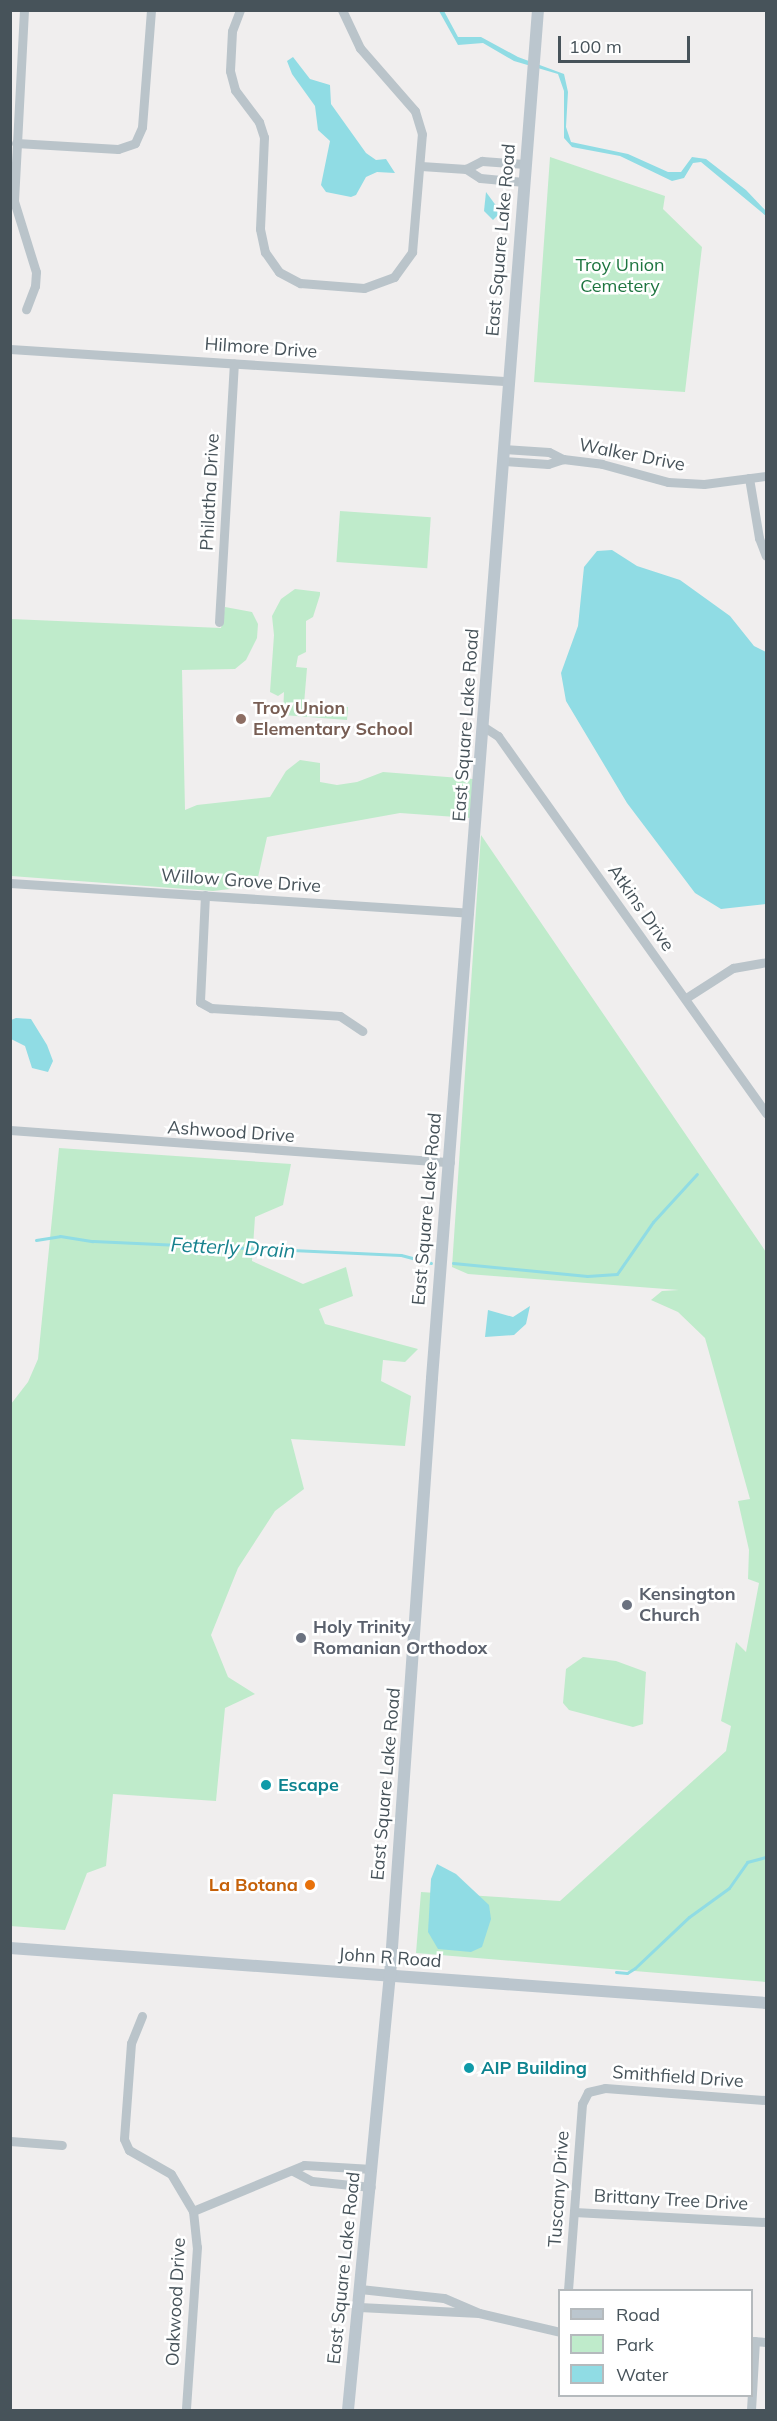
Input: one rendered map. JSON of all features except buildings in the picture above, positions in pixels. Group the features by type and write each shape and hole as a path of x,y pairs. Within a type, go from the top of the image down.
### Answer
{"main road":[{"name":"East Square Lake Road","path":"348,2410 390,1976 505,455 508,381 538,10"},
{"name":"John R Road","path":"10,1948 766,2003"}],"street":[{"path":"24,10 16,143 15,212 36,279 26,309"},
{"path":"16,143 118,149 135,143 142,127 150,10"},
{"path":"240,10 232,31 231,78 264,137 260,236 265,252 279,272 300,283 356,288 379,285 394,277 405,267 414,244 422,134 415,111 360,48 342,10"},
{"path":"466,169 482,161 525,164"},
{"path":"421,166 466,169 480,178 524,182"},
{"name":"Hilmore Drive","path":"10,349 508,381"},
{"name":"Philatha Drive","path":"219,622 234,363"},
{"name":"Walker Drive","path":"505,455 548,464 563,459 602,464 668,482 704,484 766,476"},
{"path":"750,478 759,538 766,556"},
{"name":"Atkins Drive","path":"484,727 498,736 766,1113"},
{"name":"Willow Grove Drive","path":"10,883 470,913"},
{"path":"205,895 200,1002 211,1008 340,1016 362,1031"},
{"path":"686,998 733,968 766,962"},
{"name":"Ashwood Drive","path":"10,1130 450,1162"},
{"name":"Oakwood Drive","path":"142,2016 130,2043 124,2143 171,2174 193,2211 197,2247 186,2410"},
{"name":"Smithfield Drive","path":"588,2092 605,2088 766,2100"},
{"name":"Tuscany Drive","path":"568,2289 582,2104 588,2092"},
{"path":"10,2141 62,2145"},
{"path":"193,2211 227,2199 267,2178 314,2164 372,2169"},
{"path":"293,2171 312,2181 370,2187"},
{"name":"Brittany Tree Drive","path":"574,2212 766,2222"},
{"path":"360,2289 444,2298 479,2313 558,2332"},
{"path":"358,2307 479,2313"},
{"path":"753,2341 766,2342"}],"green space":[{"name":"Troy Union Cemetery","path":"550,157 665,196 663,209 702,247 685,392 534,382"},
{"path":"340,511 431,517 427,568 336,562"},
{"path":"295,589 320,592 313,617 306,621 306,652 298,656 296,667 307,668 304,704 348,707 347,720 283,715 284,692 278,696 270,692 274,635 272,616 281,599"},
{"path":"225,607 252,612 258,624 257,638 246,660 235,669 182,670 185,810 197,805 270,797 286,771 300,760 320,763 320,782 337,785 357,782 383,772 473,779 470,818 400,813 267,837 256,886 213,891 11,876 11,619 221,628"},
{"path":"481,835 766,1252 766,1982 416,1953 421,1892 560,1901 726,1751 731,1726 721,1721 736,1642 746,1652 759,1583 748,1579 749,1550 738,1501 750,1499 705,1338 678,1312 651,1300 662,1291 679,1290 468,1274 452,1267"},
{"path":"59,1148 291,1164 283,1205 255,1217 252,1261 303,1284 346,1267 353,1296 319,1309 325,1324 418,1349 405,1362 383,1360 381,1381 411,1396 405,1446 291,1439 304,1489 275,1511 238,1568 211,1635 228,1677 255,1694 225,1708 216,1801 113,1794 106,1866 87,1873 65,1930 10,1926 11,1404 28,1382 38,1359"},
{"path":"583,1657 616,1661 646,1672 643,1724 633,1727 569,1710 563,1703 566,1669"}],"water":[{"path":"439,11 444,11 458,37 481,37 518,57 564,74 568,92 566,127 571,142 628,154 668,172 681,172 692,157 706,159 746,190 766,211 766,216 701,162 693,163 684,178 672,181 620,156 572,147 564,138 564,91 558,74 514,61 483,43 458,45"},
{"path":"293,57 310,79 330,85 331,104 366,153 376,160 386,159 395,173 377,172 366,177 356,195 351,197 326,192 321,185 330,141 318,130 315,106 292,74 287,61"},
{"path":"486,192 497,207 498,215 493,220 484,211"},
{"path":"612,550 637,566 680,580 730,616 754,646 766,652 766,904 721,909 695,893 627,803 566,701 561,673 578,626 584,567 597,551"},
{"path":"31,1019 47,1045 53,1061 48,1072 32,1068 25,1046 11,1039 11,1020"},
{"path":"530,1306 526,1324 514,1335 485,1337 488,1310 513,1317"},
{"path":"437,1864 456,1874 489,1905 491,1919 482,1947 471,1952 438,1949 428,1932 431,1879"}],"waterway":[{"name":"Fetterly Drain","path":"453,1263 587,1276 617,1274 653,1222 697,1174"},
{"name":"Fetterly Drain","path":"36,1240 60,1236 93,1241 401,1255 431,1263"},
{"path":"616,1972 627,1973 635,1968 689,1917 729,1888 747,1862 766,1857"}],"place":[{"name":"Troy Union Elementary School","path":"241,719"},
{"name":"Kensington Church","path":"627,1605"},
{"name":"Holy Trinity Romanian Orthodox","path":"301,1638"},
{"name":"Escape","path":"266,1785"},
{"name":"La Botana","path":"310,1885"},
{"name":"AIP Building","path":"469,2068"}]}
